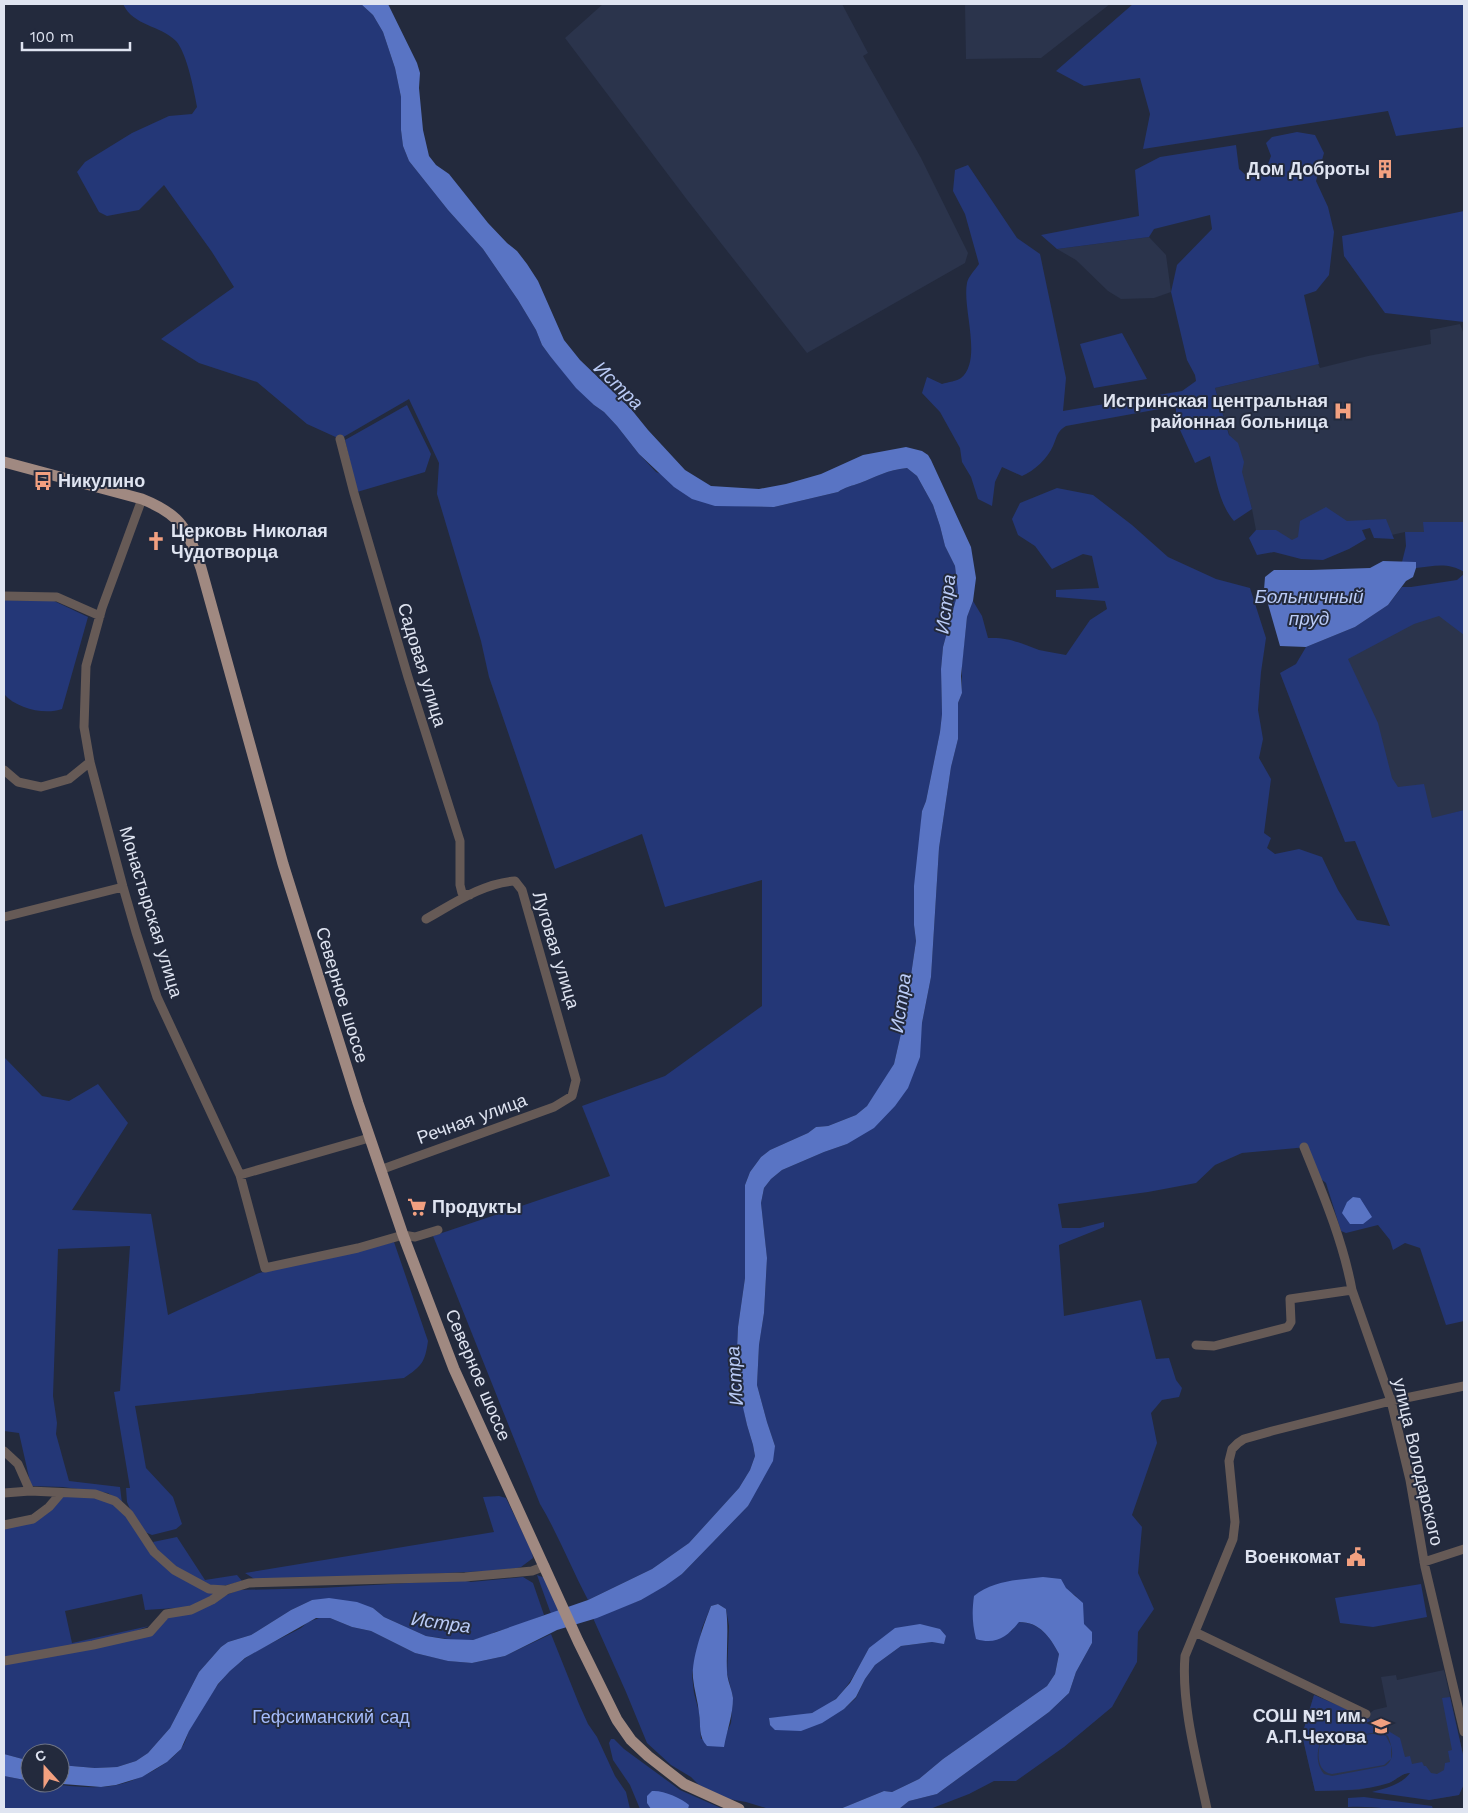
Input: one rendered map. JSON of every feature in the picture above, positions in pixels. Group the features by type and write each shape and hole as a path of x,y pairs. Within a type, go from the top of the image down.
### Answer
{"main road":[{"name":"Северное шоссе","path":"4,462 142,499 163,507 183,526 201,568 283,864 369,1138 403,1235 454,1369 578,1641 617,1720 631,1740 684,1784 739,1809"}],"street":[{"name":"Садовая улица","path":"340,439 400,649 460,841 460,885 462,893 470,895"},
{"name":"Монастырская улица","path":"142,499 100,616 86,666 84,727 90,762 136,932 158,997 240,1175 264,1268 358,1248 403,1235 415,1237 438,1230"},
{"path":"4,596 57,597 100,616"},
{"path":"4,770 18,782 41,786 69,779 90,762"},
{"name":"Луговая улица","path":"426,919 470,895 505,882 515,881 522,890 571,1060 576,1080 572,1096"},
{"path":"4,917 123,887"},
{"name":"Речная улица","path":"380,1170 554,1107 572,1096"},
{"path":"240,1175 369,1138"},
{"name":"улица Володарского","path":"1304,1148 1329,1210 1352,1290 1391,1402 1410,1480 1424,1562 1464,1732"},
{"path":"1196,1345 1214,1346 1288,1327 1291,1322 1290,1299 1352,1290"},
{"path":"1207,1809 1190,1728 1183,1671 1184,1656 1233,1539 1236,1522 1229,1461 1232,1449 1244,1439 1391,1402 1464,1386"},
{"path":"4,1451 18,1464 30,1491"},
{"path":"4,1493 30,1491 95,1494 115,1501 129,1514 154,1552 174,1570 209,1589 226,1590"},
{"path":"4,1525 33,1520 49,1507 61,1493"},
{"path":"1424,1562 1464,1549"},
{"path":"4,1661 93,1645 150,1632 166,1614 191,1610 212,1600 226,1590 249,1583 464,1577 532,1571 545,1566"},
{"path":"1195,1632 1366,1714"}],"shaded area":[{"path":"603,4 842,4 868,53 863,56 921,158 968,253 965,263 807,353 688,201 565,38"},
{"path":"965,4 1110,4 1041,58 966,59"},
{"path":"1149,237 1166,255 1171,292 1154,298 1121,299 1108,291 1076,260 1057,249"},
{"name":"Истринская центральная районная больница","path":"1460,324 1464,334 1464,532 1405,532 1378,538 1373,522 1290,545 1262,540 1256,530 1252,509 1215,388 1318,364 1320,368 1368,356 1431,344 1430,330"},
{"path":"1464,597 1464,810 1355,841 1294,669"},
{"name":"СОШ №1 им. А.П.Чехова","path":"1444,1670 1464,1759 1464,1784 1459,1795 1429,1800 1422,1794 1411,1773 1406,1773 1391,1782 1359,1790 1315,1791 1302,1735 1314,1695 1365,1717 1374,1710 1387,1707 1381,1677 1396,1675 1397,1680"}],"green space":[{"path":"123,4 361,4 373,15 383,32 395,68 401,97 403,146 409,161 448,210 483,249 518,300 550,356 594,405 604,412 617,426 656,472 736,506 774,507 838,492 894,470 907,468 917,476 933,505 945,546 955,566 958,592 943,647 940,732 926,801 922,811 914,925 916,941 905,1016 894,1064 867,1106 856,1115 828,1126 816,1127 808,1133 770,1150 761,1157 750,1172 745,1185 745,1278 738,1327 736,1372 755,1456 750,1470 739,1488 689,1543 652,1569 588,1600 540,1504 433,1236 610,1176 582,1106 665,1076 762,1006 762,880 665,907 642,834 555,869 489,677 481,641 437,494 439,463 409,399 340,439 307,424 257,382 199,363 161,339 234,287 212,252 164,185 139,210 107,216 99,212 77,172 85,162 132,133 169,116 192,114 197,107 187,63 176,41 133,17"},
{"path":"1133,4 1464,4 1464,127 1396,136 1388,111 1143,149 1150,114 1140,78 1084,86 1056,71"},
{"path":"1297,132 1315,135 1324,153 1316,181 1328,207 1334,232 1329,275 1316,291 1304,295 1319,364 1215,388 1229,435 1238,443 1244,462 1242,472 1252,509 1234,521 1225,507 1210,456 1195,463 1176,421 1176,406 1066,426 1059,432 1048,455 1031,471 1022,476 1002,467 995,482 992,506 978,499 971,477 962,462 960,448 940,412 922,393 927,377 942,384 957,380 967,370 971,359 966,294 970,276 979,264 965,214 953,191 955,170 968,165 1017,238 1040,254 1066,378 1063,411 1182,391 1196,381 1187,360 1171,292 1177,265 1212,229 1210,215 1154,229 1149,237 1057,249 1041,235 1139,216 1135,170 1160,157 1236,145 1239,169 1249,178 1264,174 1271,156 1266,143 1272,137"},
{"path":"1464,211 1464,322 1385,313 1344,256 1342,236"},
{"path":"1122,333 1147,379 1094,388 1080,344"},
{"path":"407,405 431,454 425,472 357,492 345,440"},
{"path":"1057,488 1093,495 1132,525 1168,557 1216,579 1250,588 1266,638 1258,710 1263,739 1259,758 1271,779 1264,833 1271,838 1267,848 1275,854 1299,849 1322,857 1338,890 1357,920 1390,926 1355,841 1345,842 1280,673 1296,664 1306,647 1355,627 1388,605 1402,587 1457,580 1464,574 1464,635 1439,616 1414,624 1348,659 1378,723 1392,778 1398,787 1424,784 1432,818 1464,810 1464,1321 1446,1325 1420,1248 1405,1243 1393,1250 1390,1240 1378,1225 1346,1233 1341,1231 1326,1183 1321,1179 1307,1147 1242,1153 1215,1165 1196,1183 1148,1192 1058,1204 1062,1228 1080,1228 1104,1222 1104,1227 1059,1245 1064,1316 1141,1300 1156,1359 1169,1358 1176,1380 1182,1388 1179,1397 1162,1400 1151,1413 1157,1443 1132,1515 1142,1527 1138,1573 1154,1609 1138,1632 1137,1662 1112,1707 1064,1747 1016,1781 994,1781 969,1794 930,1809 899,1809 909,1801 937,1794 1049,1712 1069,1693 1076,1672 1092,1643 1084,1625 1076,1596 1043,1577 1011,1632 1018,1622 1026,1623 1038,1628 1052,1642 1059,1654 1055,1674 1047,1686 943,1759 919,1779 892,1792 884,1791 840,1809 769,1809 729,1799 699,1785 691,1777 671,1765 647,1743 593,1618 641,1600 682,1574 748,1506 775,1446 757,1385 767,1259 761,1203 764,1188 782,1170 847,1144 920,1044 931,977 939,848 951,767 958,739 958,703 962,693 962,663 967,617 973,601 982,616 988,638 1009,640 1039,650 1066,655 1090,620 1107,609 1105,601 1056,597 1056,590 1099,588 1092,556 1083,554 1052,569 1035,546 1018,535 1012,519 1020,503","holes":["718,1604 726,1609 729,1626 727,1673 733,1697 731,1723 727,1732 701,1739 699,1712 692,1675 702,1628 711,1606","946,1636 944,1643 932,1642 901,1646 875,1665 865,1679 856,1698 844,1709 770,1725 769,1718 791,1717 812,1713 832,1702 840,1695 869,1648"]},
{"path":"1326,507 1347,521 1386,519 1394,539 1374,538 1370,528 1362,530 1366,539 1349,549 1323,560 1301,559 1274,552 1257,555 1249,538 1256,530 1276,530 1292,540 1298,537 1300,521"},
{"path":"1423,522 1464,522 1464,572 1447,566 1416,568 1415,562 1402,562 1406,546 1405,532 1424,532"},
{"path":"4,600 54,601 88,617 62,709 40,711 31,709 16,704 4,694"},
{"path":"4,1057 42,1096 69,1101 98,1084 128,1123 72,1210 151,1214 168,1315 259,1273 394,1242 428,1341 422,1363 404,1378 135,1406 146,1468 173,1497 182,1524 176,1529 152,1535 145,1532 127,1502 126,1488 130,1488 114,1392 120,1391 130,1246 58,1249 53,1396 57,1423 56,1434 69,1481 120,1487 122,1503 108,1493 63,1487 31,1486 19,1433 4,1431"},
{"path":"60,1495 94,1497 111,1501 126,1515 151,1552 220,1593 191,1607 145,1610 142,1594 65,1611 72,1643 149,1626 122,1636 4,1658 4,1528 33,1523"},
{"path":"499,1496 506,1498 532,1552 533,1558 521,1567 509,1570 259,1582 245,1573 494,1532 483,1497"},
{"path":"177,1537 205,1580 237,1575 242,1581 215,1586 199,1581 180,1570 163,1555 153,1542"},
{"path":"537,1575 545,1578 559,1611 551,1614"},
{"path":"523,1577 533,1583 544,1615 490,1635 462,1641 426,1636 384,1617 373,1608 312,1600 291,1610 251,1635 228,1642 221,1647 199,1672 170,1728 148,1753 136,1761 117,1767 95,1768 70,1766 70,1743 20,1743 20,1758 4,1754 4,1664 151,1635 163,1620 239,1590 321,1588 461,1580 471,1582"},
{"path":"1421,1584 1427,1617 1373,1627 1340,1623 1335,1598"},
{"name":"Гефсиманский сад","path":"322,1617 330,1618 352,1627 371,1631 415,1653 449,1661 472,1663 505,1656 551,1634 588,1724 597,1737 615,1776 626,1792 630,1809 4,1809 4,1776 20,1779 20,1793 70,1793 70,1786 106,1787 117,1785 126,1783 154,1770 179,1751 208,1699 230,1671 254,1652 301,1628 308,1622"},
{"path":"1314,1695 1365,1717 1400,1738 1405,1757 1410,1756 1412,1764 1422,1762 1431,1773 1437,1774 1444,1770 1445,1763 1450,1762 1448,1751 1452,1750 1442,1698 1450,1697 1464,1759 1464,1784 1459,1795 1429,1800 1372,1792 1398,1783 1410,1773 1402,1775 1389,1783 1371,1787 1352,1790 1315,1791 1302,1735","holes":["1379,1732 1388,1736 1392,1748 1392,1756 1385,1766 1332,1776 1324,1774 1320,1767 1318,1751 1320,1743 1324,1740"]},
{"path":"1378,1733 1386,1736 1391,1746 1391,1759 1384,1765 1332,1774 1327,1773 1321,1767 1319,1749 1324,1741"},
{"path":"611,1739 614,1739 624,1749 680,1790 723,1809 640,1809 630,1785 613,1760 609,1743"},
{"path":"1364,1797 1432,1806 1433,1809 1348,1807 1348,1798"}],"water":[{"path":"361,4 388,4 417,63 420,73 419,88 423,130 429,156 436,165 449,174 488,223 517,251 527,264 538,281 564,340 580,360 631,409 685,470 711,486 759,489 821,474 863,455 906,447 922,451 931,460 971,547 976,578 973,601 967,617 961,676 962,693 958,703 958,739 951,767 939,848 931,977 922,1023 920,1057 908,1088 895,1106 874,1128 847,1144 782,1170 764,1188 761,1203 767,1258 757,1385 775,1446 773,1461 748,1506 682,1574 641,1600 597,1618 557,1630 505,1656 472,1663 448,1661 415,1653 371,1631 352,1627 330,1618 316,1618 245,1658 230,1671 218,1684 189,1731 181,1749 167,1762 142,1777 116,1785 101,1787 70,1785 70,1766 95,1768 117,1767 136,1761 148,1753 170,1728 199,1672 221,1647 228,1642 251,1635 291,1610 312,1600 329,1598 357,1602 373,1608 384,1617 426,1636 473,1640 588,1600 652,1569 689,1543 739,1488 750,1470 755,1456 736,1372 738,1327 745,1278 745,1185 750,1172 761,1157 770,1150 808,1133 816,1127 828,1126 856,1115 867,1106 894,1064 905,1016 916,941 914,886 922,811 926,801 940,732 943,647 958,592 955,566 945,546 933,505 917,476 907,468 894,470 838,492 774,507 715,506 692,499 674,487 639,454 604,412 576,388 542,345 536,330 518,300 483,249 448,210 409,161 403,146 401,97 395,68 383,32 373,15"},
{"name":"Больничный пруд","path":"1383,561 1416,562 1413,577 1406,581 1388,605 1355,627 1306,647 1280,646 1264,590 1265,577 1274,570 1370,568"},
{"path":"1353,1197 1360,1198 1372,1217 1363,1224 1350,1224 1342,1213 1347,1202"},
{"path":"1043,1577 1061,1579 1066,1588 1083,1603 1084,1624 1092,1632 1092,1643 1076,1672 1069,1693 1049,1712 937,1794 909,1801 899,1809 840,1809 884,1791 892,1792 919,1779 943,1759 1047,1686 1055,1674 1059,1654 1044,1632 1033,1625 1019,1622 1005,1636 995,1640 983,1641 976,1639 973,1617 974,1596 982,1591 998,1584"},
{"path":"718,1604 726,1609 727,1674 733,1698 724,1747 707,1746 702,1738 693,1678 694,1661 702,1632 711,1606"},
{"path":"920,1624 940,1629 946,1636 944,1644 932,1642 901,1646 875,1665 856,1697 844,1709 822,1723 801,1731 775,1730 770,1725 769,1718 812,1713 836,1699 850,1683 869,1648 895,1628"},
{"path":"4,1754 20,1758 20,1779 4,1776"},
{"path":"652,1791 677,1797 689,1805 688,1809 651,1809 647,1803 647,1796"}],"place":[{"name":"Дом Доброты","path":"1385,169"},
{"name":"Истринская центральная районная больница","path":"1343,411"},
{"name":"Никулино","path":"43,481"},
{"name":"Церковь Николая Чудотворца","path":"156,541"},
{"name":"Продукты","path":"417,1207"},
{"name":"Военкомат","path":"1356,1557"},
{"name":"СОШ №1 им. А.П.Чехова","path":"1381,1726"}],"water label":[{"name":"Истра","path":"619,385"},
{"name":"Истра","path":"945,604"},
{"name":"Истра","path":"900,1003"},
{"name":"Истра","path":"734,1376"},
{"name":"Истра","path":"441,1622"}]}
